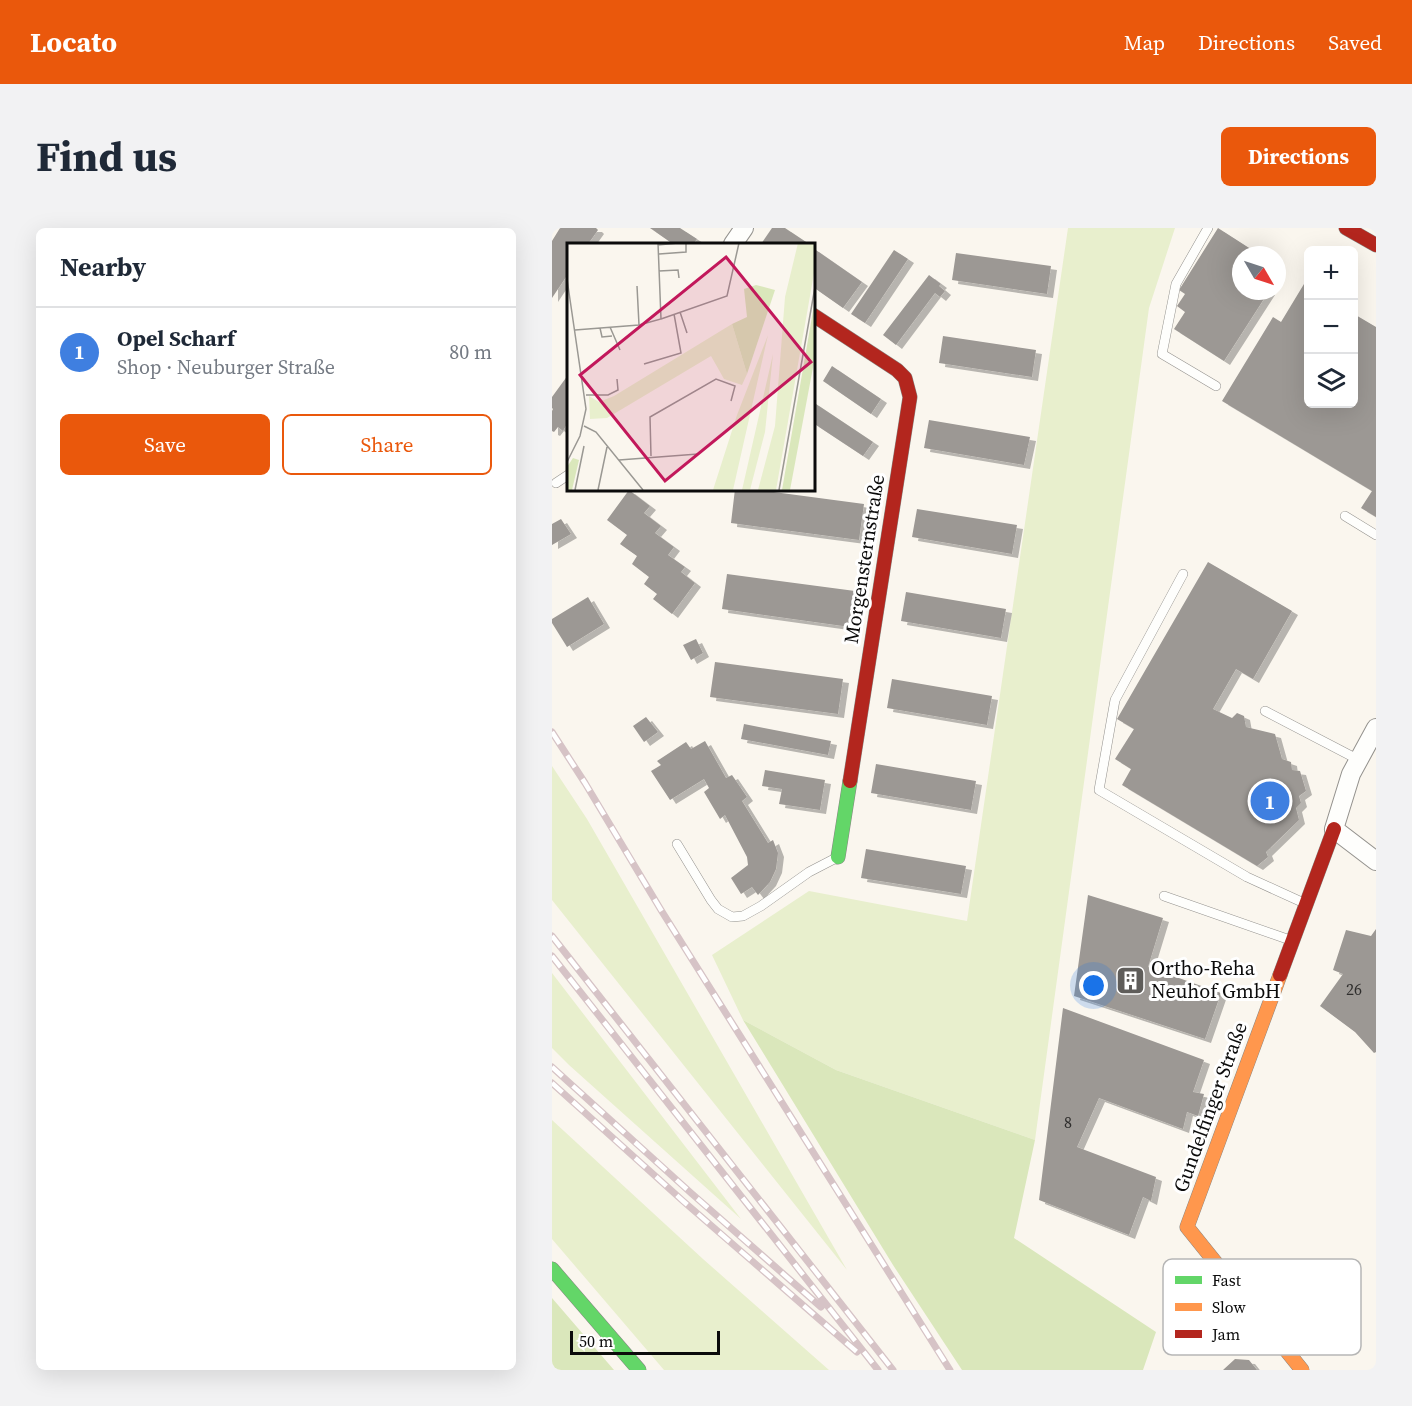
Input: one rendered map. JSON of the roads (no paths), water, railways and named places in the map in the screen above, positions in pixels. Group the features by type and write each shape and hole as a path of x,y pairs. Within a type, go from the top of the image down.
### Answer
{"main road":[{"path":"1348,228 1376,245"},
{"name":"Morgensternstraße","path":"814,316 897,370 905,378 910,397 838,857"},
{"name":"Gundelfinger Straße","path":"1213,1259 1187,1227 1334,829"},
{"path":"552,1269 639,1370"},
{"name":"Gundelfinger Straße","path":"1290,1355 1302,1370"}],"street":[{"path":"734,243 744,228"},
{"path":"1376,728 1351,774 1334,829 1376,861"}],"lane":[{"path":"1208,228 1176,284 1162,354 1216,386"},
{"path":"556,483 567,476"},
{"path":"1345,516 1376,535"},
{"path":"1183,574 1115,700 1099,790 1247,877 1306,904"},
{"path":"1265,711 1359,760"},
{"path":"677,844 711,900 718,909 732,917 743,916 809,872 838,857"},
{"path":"1164,896 1292,941"}],"railway":[{"path":"552,732 950,1370"},
{"path":"552,936 893,1370"},
{"path":"552,956 878,1370"},
{"path":"552,1067 821,1307"},
{"path":"552,1083 683,1201 857,1352"}],"place":[{"name":"Opel Scharf","path":"1270,801"},
{"name":"Ortho-Reha Neuhof GmbH","path":"1130,980"}]}
